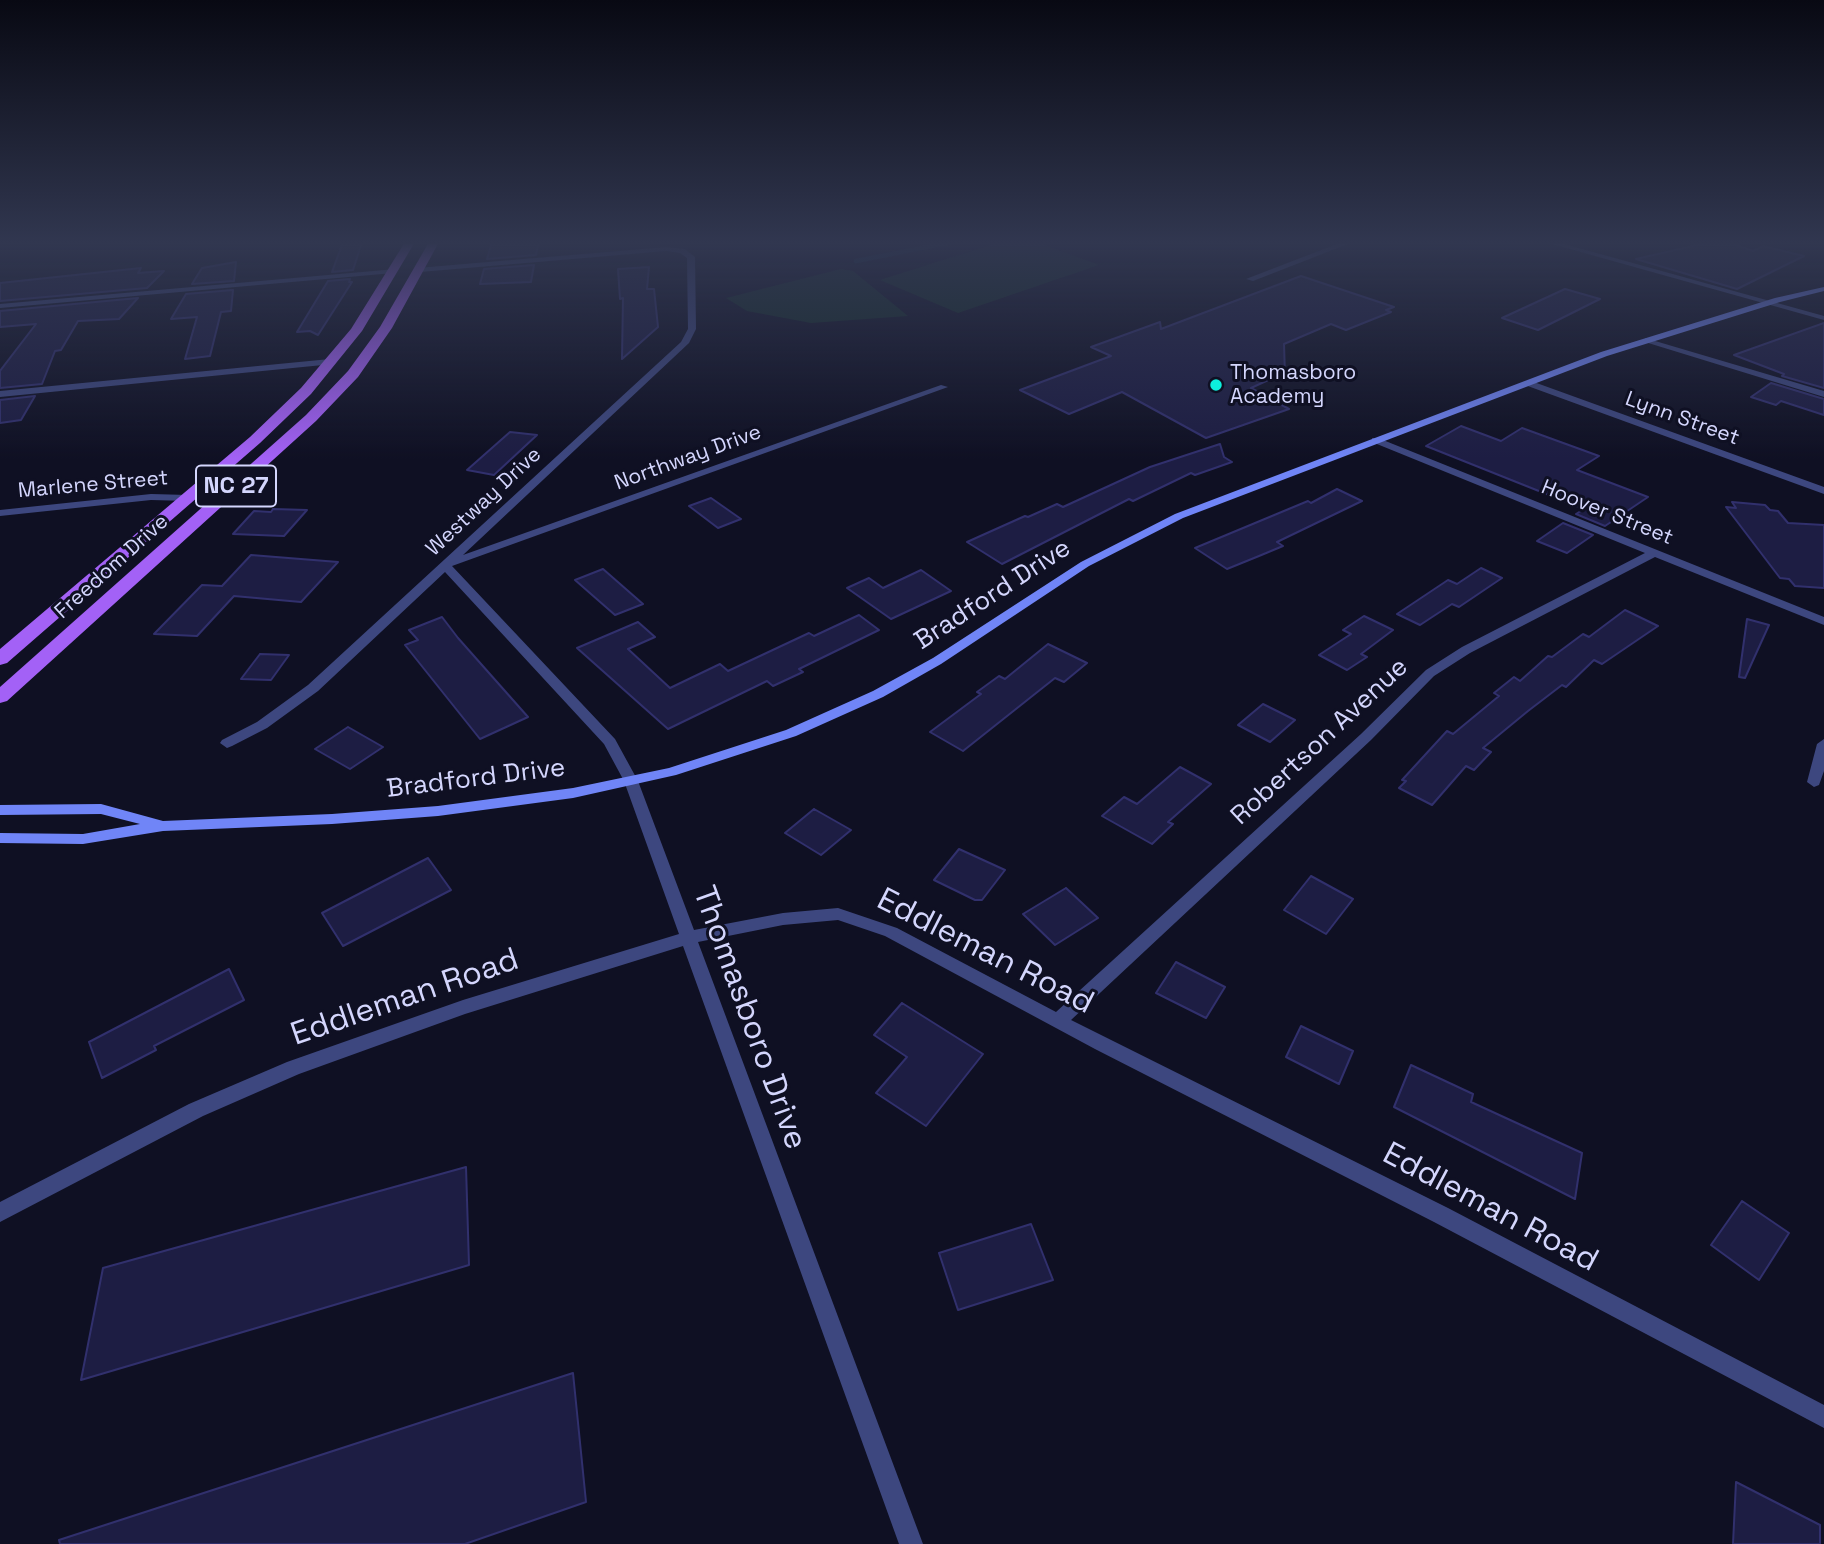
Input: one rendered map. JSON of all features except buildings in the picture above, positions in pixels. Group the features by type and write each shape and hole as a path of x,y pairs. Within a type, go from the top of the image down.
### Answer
{"main road":[{"name":"Freedom Drive","path":"0,659 284,414 356,331 366,314"},
{"name":"Freedom Drive","path":"0,697 311,418 352,374 394,314"}],"street":[{"name":"Westway Drive","path":"227,743 262,725 299,700 689,338 692,314"},
{"name":"Bradford Drive","path":"0,838 83,839 163,825 332,820 425,812 573,793 631,781 736,752 845,710 937,662 1085,564 1127,540 1179,516 1528,383 1648,340 1732,314"},
{"path":"1648,340 1824,394"},
{"path":"0,394 330,362"},
{"name":"Lynn Street","path":"1528,383 1824,491"},
{"name":"Northway Drive","path":"445,565 944,387"},
{"name":"Hoover Street","path":"1375,440 1824,621"},
{"name":"Marlene Street","path":"0,513 151,497 188,498"},
{"name":"Robertson Avenue","path":"1059,1020 1366,737 1430,673 1466,650 1653,553"},
{"name":"Thomasboro Drive","path":"445,565 610,742 631,781 911,1544"},
{"path":"1814,782 1824,744"},
{"name":"Bradford Drive","path":"0,810 101,810 163,825"},
{"name":"Eddleman Road","path":"0,1212 196,1110 293,1068 463,1007 688,938 783,919 838,914 891,932 1441,1215 1824,1417"}],"green space":[{"path":"763,314 908,316 811,323"}],"place":[{"name":"Thomasboro Academy","path":"1216,385"}]}
